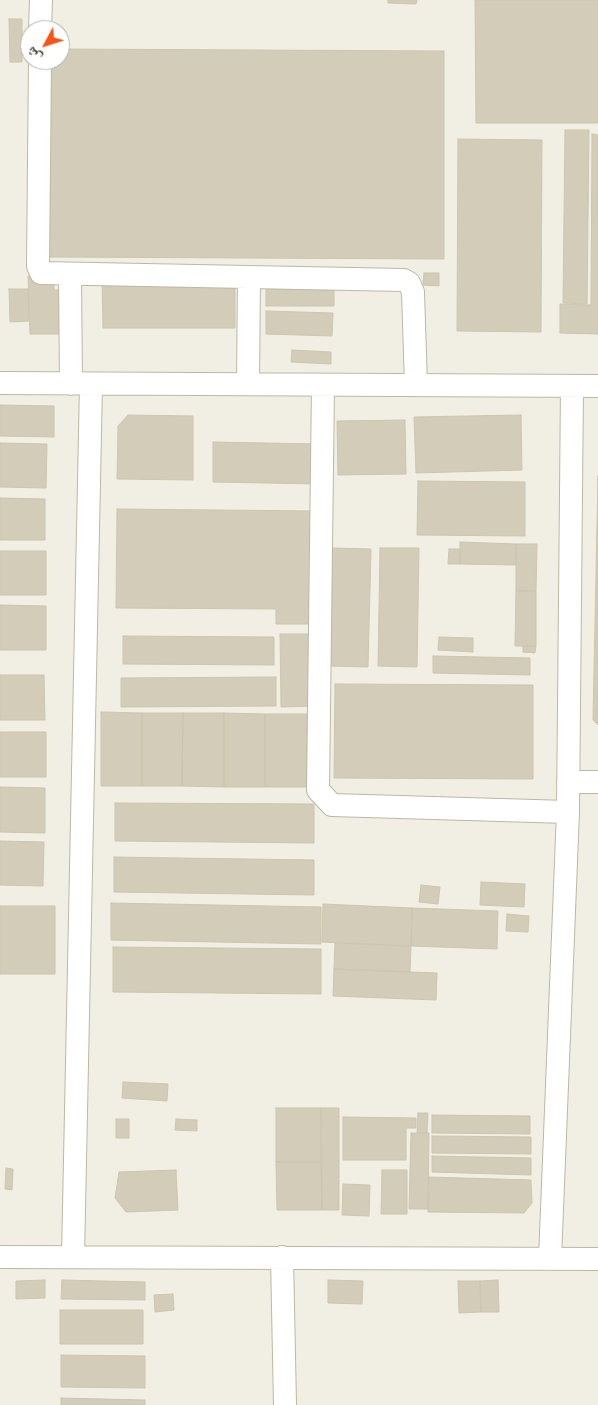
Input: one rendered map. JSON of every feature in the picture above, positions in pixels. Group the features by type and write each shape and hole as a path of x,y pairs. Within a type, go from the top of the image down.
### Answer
{"street":[{"path":"40,20 41,0"},
{"path":"40,70 38,266 41,273 45,275 404,280 409,283 413,292 416,385"},
{"path":"70,275 81,384 74,1257"},
{"path":"248,384 249,277"},
{"path":"0,383 598,386"},
{"path":"323,385 318,790 332,806 568,812"},
{"path":"550,1259 568,812 572,386"},
{"path":"568,782 598,782"},
{"path":"0,1256 598,1259"},
{"path":"282,1258 285,1405"}],"building":[{"path":"388,0 417,0 416,4 388,3"},
{"path":"475,0 598,0 598,123 476,123"},
{"path":"9,19 22,19 20,20 20,62 10,62"},
{"path":"70,49 444,51 444,259 48,257 48,70 70,70"},
{"path":"565,130 589,130 587,304 563,303"},
{"path":"592,134 598,135 598,334 560,333 560,304 591,305"},
{"path":"458,139 542,140 541,332 457,331"},
{"path":"424,273 439,273 439,286 423,285"},
{"path":"54,275 54,290 62,290 63,334 30,334 28,276"},
{"path":"102,278 235,279 235,328 103,328"},
{"path":"266,281 334,281 334,306 266,306"},
{"path":"9,289 28,289 29,321 10,322"},
{"path":"266,311 333,313 332,336 266,334"},
{"path":"292,350 331,352 331,364 291,362"},
{"path":"0,405 54,406 54,437 0,436"},
{"path":"128,415 193,416 193,480 117,479 118,426"},
{"path":"521,415 522,470 416,473 414,417"},
{"path":"405,420 406,474 338,475 337,421"},
{"path":"213,442 318,444 318,484 213,482"},
{"path":"0,443 47,444 46,488 0,487"},
{"path":"598,476 598,725 593,720"},
{"path":"418,481 525,482 525,536 417,535"},
{"path":"0,498 45,499 45,540 0,540"},
{"path":"117,509 316,511 316,624 276,624 276,609 116,608"},
{"path":"460,542 516,544 516,565 460,564"},
{"path":"516,544 537,544 536,591 516,591"},
{"path":"332,548 371,549 368,667 328,666"},
{"path":"380,548 419,548 417,667 378,666"},
{"path":"449,549 460,549 460,564 448,564"},
{"path":"0,551 46,551 46,595 0,595"},
{"path":"516,591 536,591 536,646 515,646"},
{"path":"0,605 46,606 46,650 0,650"},
{"path":"280,634 316,634 316,706 281,707"},
{"path":"123,636 274,637 274,665 123,664"},
{"path":"439,637 473,638 473,652 438,650"},
{"path":"523,646 536,646 535,653 523,652"},
{"path":"433,656 530,658 530,675 433,673"},
{"path":"0,675 44,675 45,720 0,720"},
{"path":"276,677 276,706 121,707 121,678"},
{"path":"335,684 533,685 533,779 334,778"},
{"path":"101,712 142,713 142,786 101,786"},
{"path":"142,713 183,713 182,786 142,786"},
{"path":"183,713 224,713 224,787 182,786"},
{"path":"224,713 265,714 265,787 224,787"},
{"path":"265,714 307,714 307,787 265,787"},
{"path":"0,732 46,732 46,777 0,777"},
{"path":"0,787 45,788 45,833 0,832"},
{"path":"115,803 314,804 314,843 115,841"},
{"path":"0,841 44,842 43,886 0,885"},
{"path":"114,857 314,860 314,895 114,892"},
{"path":"481,882 525,884 524,907 480,905"},
{"path":"421,885 440,887 438,904 419,902"},
{"path":"111,903 321,907 321,944 111,940"},
{"path":"323,904 412,908 411,946 322,942"},
{"path":"0,906 55,906 55,974 0,974"},
{"path":"412,908 498,911 497,949 411,946"},
{"path":"507,914 529,916 528,932 506,931"},
{"path":"335,943 411,946 410,972 334,969"},
{"path":"113,947 321,949 321,994 113,992"},
{"path":"334,969 437,973 436,1000 333,996"},
{"path":"123,1082 168,1084 167,1101 122,1098"},
{"path":"276,1108 321,1108 321,1162 276,1162"},
{"path":"321,1108 339,1108 339,1210 322,1210"},
{"path":"418,1113 428,1113 427,1133 417,1133"},
{"path":"432,1115 530,1116 530,1134 432,1133"},
{"path":"343,1117 416,1118 416,1128 406,1128 406,1160 343,1160"},
{"path":"116,1119 129,1119 129,1138 116,1138"},
{"path":"176,1119 197,1120 197,1131 175,1130"},
{"path":"411,1133 429,1133 428,1209 409,1209"},
{"path":"432,1136 531,1137 531,1154 432,1153"},
{"path":"432,1156 531,1158 531,1175 432,1172"},
{"path":"276,1162 321,1162 322,1210 277,1210"},
{"path":"6,1168 13,1169 12,1190 5,1189"},
{"path":"176,1170 178,1210 126,1212 115,1198 119,1172"},
{"path":"382,1170 407,1170 407,1214 381,1214"},
{"path":"429,1177 531,1180 532,1203 524,1213 428,1212"},
{"path":"343,1184 370,1185 369,1216 342,1215"},
{"path":"45,1280 45,1298 16,1299 16,1281"},
{"path":"62,1280 145,1282 145,1300 61,1299"},
{"path":"328,1280 363,1281 362,1304 328,1303"},
{"path":"498,1280 499,1312 481,1312 480,1281"},
{"path":"458,1281 480,1281 481,1312 459,1313"},
{"path":"173,1294 174,1310 155,1312 154,1295"},
{"path":"60,1310 143,1310 143,1344 60,1344"},
{"path":"61,1355 145,1356 145,1388 61,1387"},
{"path":"61,1398 145,1400 145,1405 61,1405"}]}
